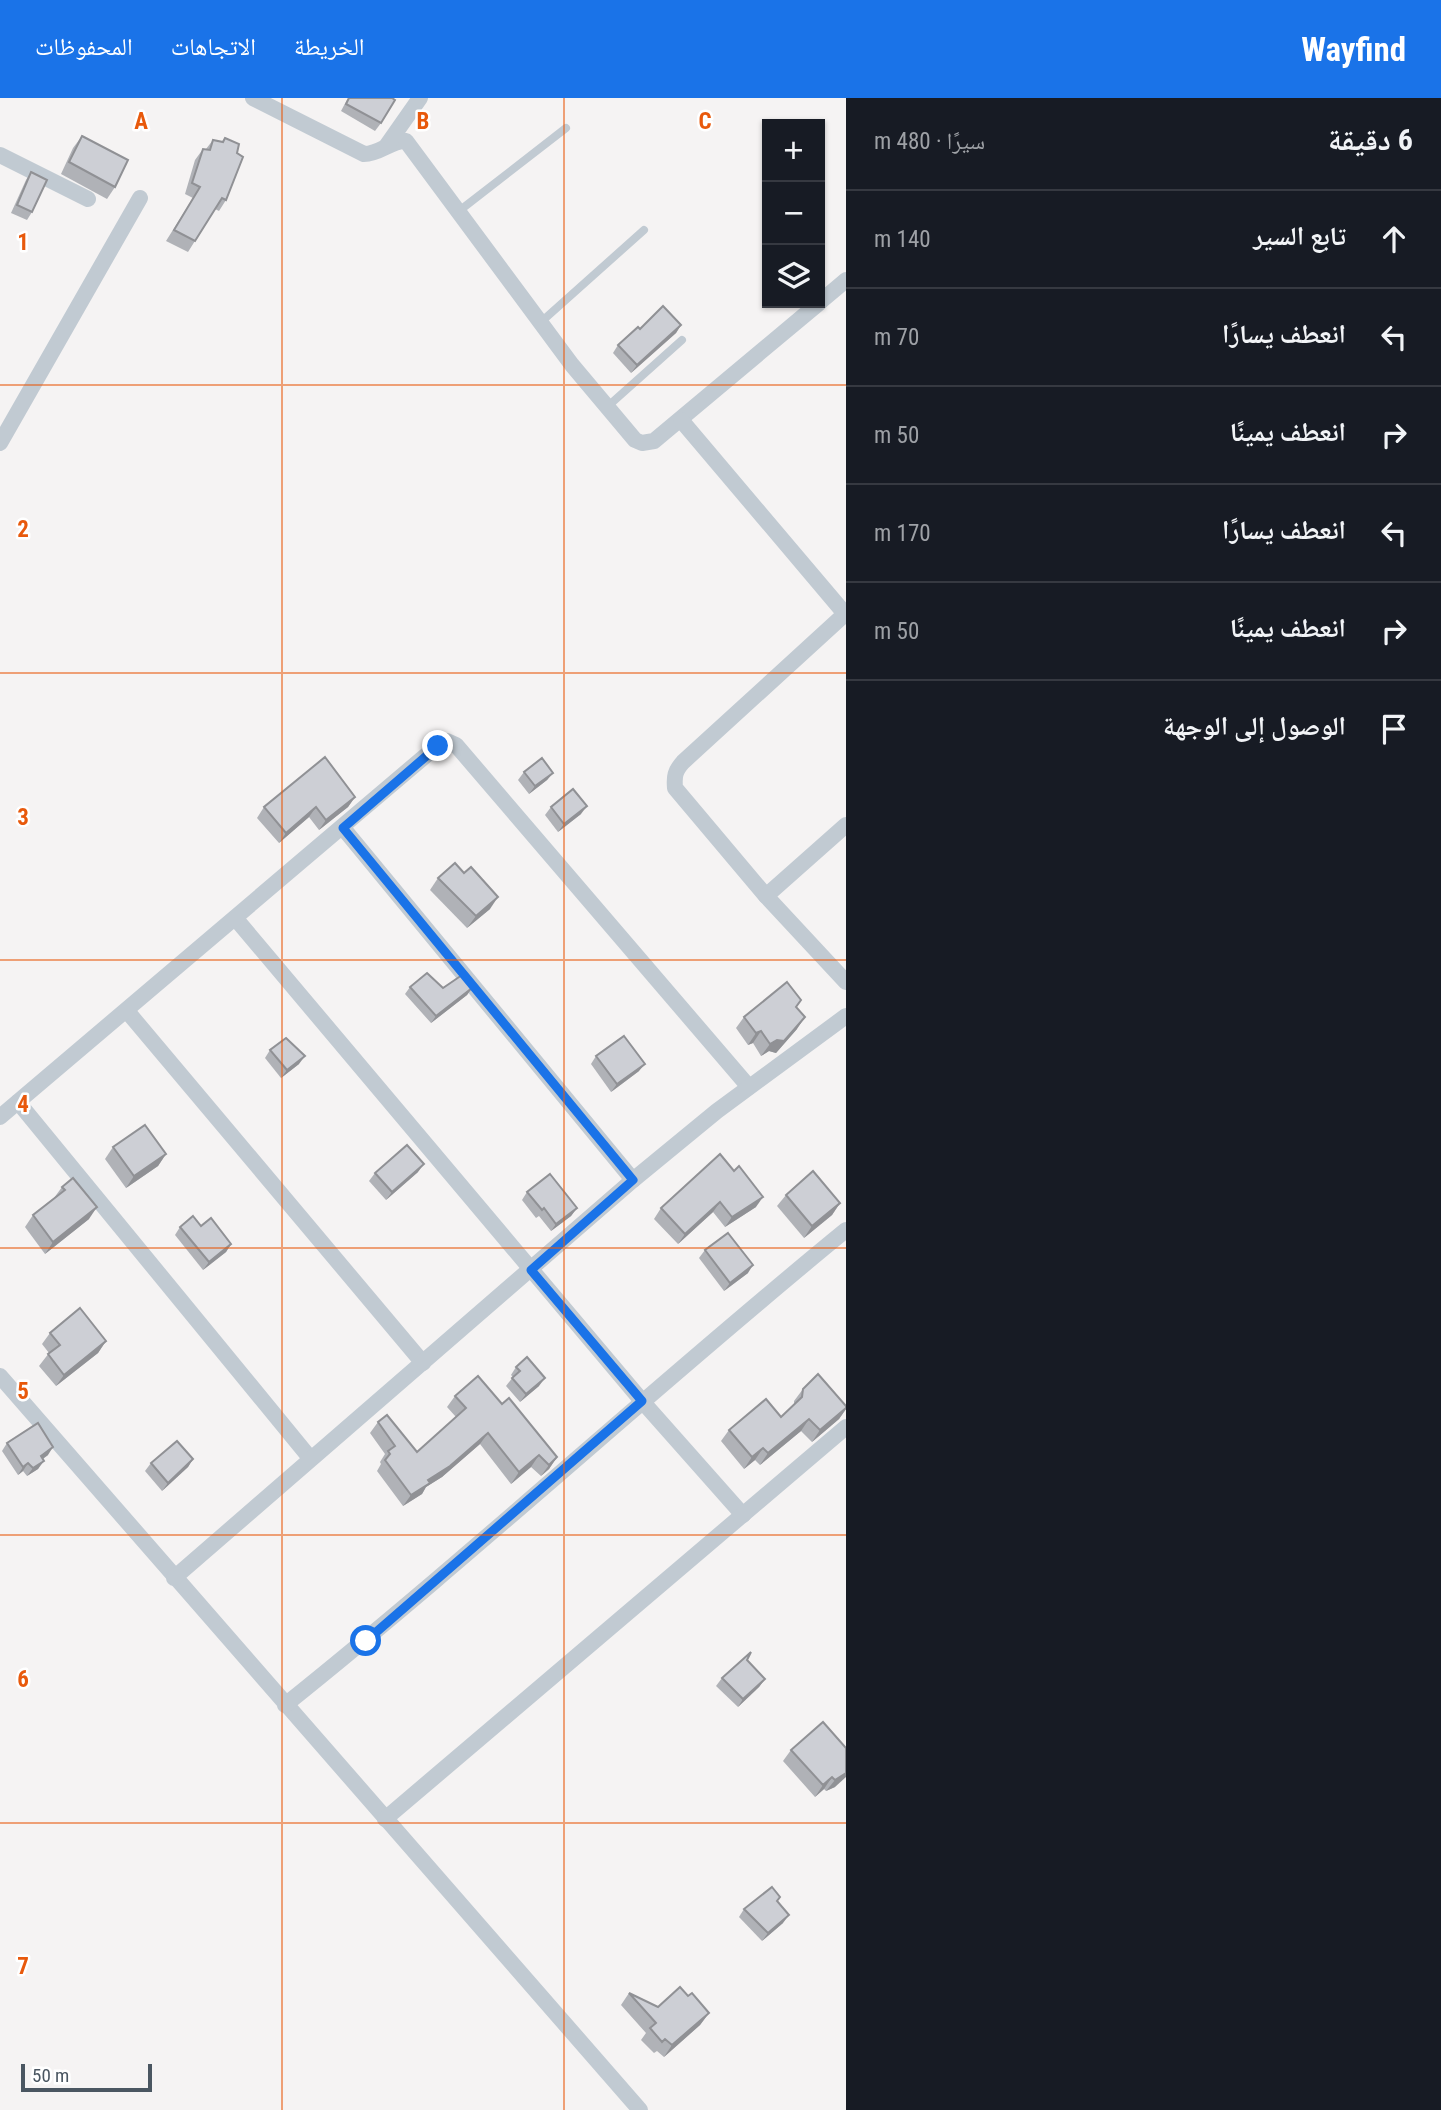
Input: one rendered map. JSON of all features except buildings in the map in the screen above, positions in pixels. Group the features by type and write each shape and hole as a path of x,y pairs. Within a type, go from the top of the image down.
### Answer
{"street":[{"path":"253,98 363,154 384,149 401,140 406,141 607,407 635,440 642,443 654,441 681,420 812,308"},
{"path":"384,149 420,98"},
{"path":"0,155 88,199"},
{"path":"0,443 140,198"},
{"path":"825,297 846,280"},
{"path":"681,420 845,614 675,771 676,788 766,896 846,982"},
{"path":"0,1117 442,742 456,745 749,1087"},
{"path":"766,896 846,825"},
{"path":"343,828 633,1180"},
{"path":"236,919 642,1401 743,1515"},
{"path":"127,1012 423,1363"},
{"path":"174,1578 633,1180 749,1087 846,1016"},
{"path":"18,1102 310,1458"},
{"path":"285,1705 366,1641 642,1401 846,1230"},
{"path":"0,1376 639,2110"},
{"path":"385,1819 846,1427"}],"lane":[{"path":"459,211 566,128"},
{"path":"541,322 644,230"},
{"path":"607,407 682,340"}],"route":[{"path":"366,1641 642,1401 531,1270 633,1180 343,828 438,746"}]}
